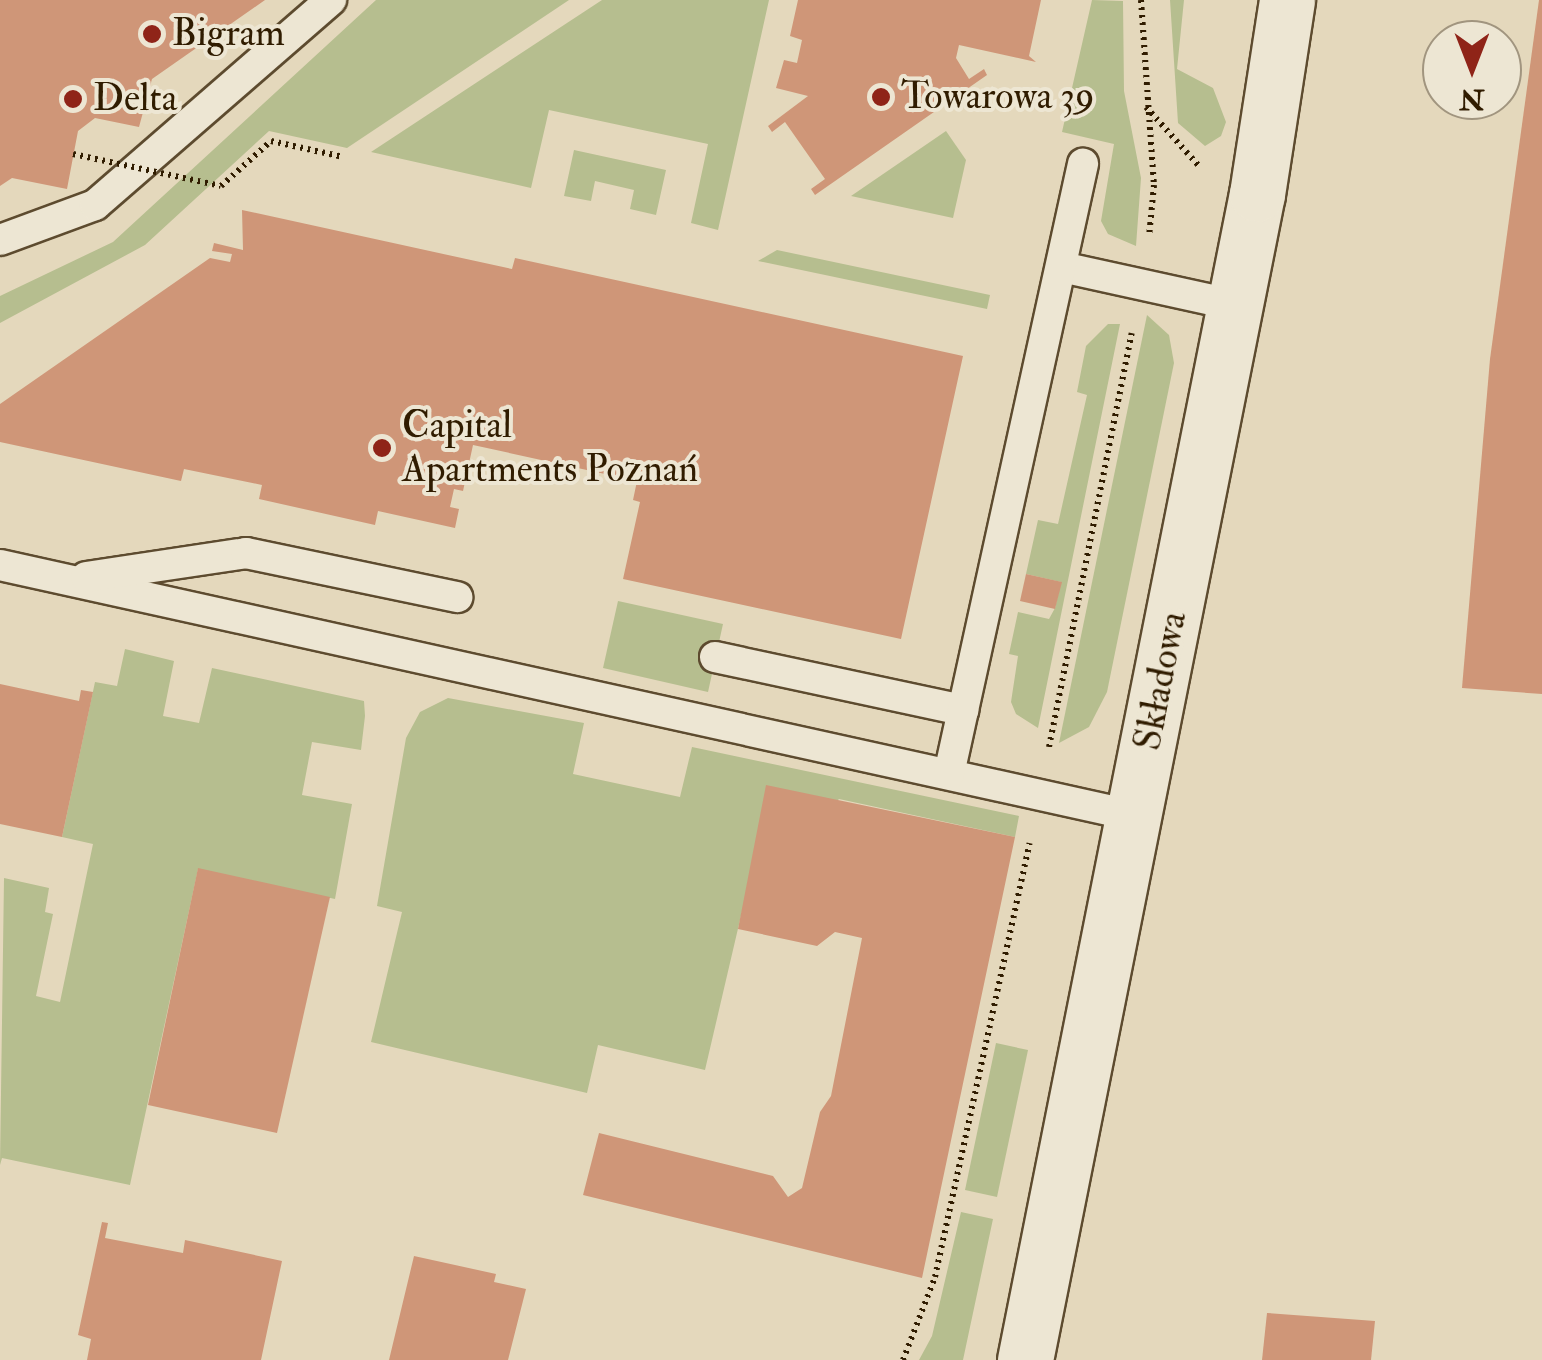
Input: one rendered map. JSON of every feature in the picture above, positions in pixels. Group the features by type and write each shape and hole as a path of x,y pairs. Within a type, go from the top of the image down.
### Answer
{"street":[{"name":"Składowa","path":"1024,1360 1235,305 1287,0"}],"lane":[{"path":"0,240 96,205 331,0"},
{"path":"949,774 1083,164"},
{"path":"1062,266 1235,305"},
{"path":"67,580 246,553 456,596"},
{"path":"0,566 1135,816"},
{"path":"716,657 963,710"}],"path":[{"path":"903,1360 935,1277 1040,794 1142,284 1154,184 1141,0"},
{"path":"74,154 221,186 270,141 343,156"}],"green space":[{"path":"376,0 569,0 347,148 269,131 145,245 0,323 0,296 113,242"},
{"path":"602,0 769,0 718,230 691,223 708,144 549,110 531,188 371,152"},
{"path":"1092,0 1123,1 1124,91 1141,178 1136,246 1108,234 1101,221 1114,144 1062,132"},
{"path":"1170,0 1184,0 1177,69 1213,88 1226,122 1221,136 1205,146 1178,123"},
{"path":"946,131 966,160 953,218 851,196"},
{"path":"574,150 666,170 656,215 630,209 634,190 595,181 591,201 564,196"},
{"path":"777,250 990,295 987,309 758,261"},
{"path":"1147,315 1169,335 1174,363 1107,692 1089,727 1059,743"},
{"path":"1108,324 1120,324 1038,728 1016,714 1011,702 1018,656 1009,654 1018,612 1049,619 1055,608 1061,582 1026,574 1038,520 1058,524 1087,395 1077,392 1086,346"},
{"path":"618,601 723,624 708,692 603,668"},
{"path":"125,649 174,661 163,716 199,723 212,668 364,701 365,716 361,750 312,742 302,795 352,804 335,899 198,869 130,1185 2,1158 0,1165 4,878 49,888 45,912 53,914 36,996 60,1002 93,844 62,837 95,682 117,686"},
{"path":"448,698 584,723 573,774 680,797 692,747 1019,816 1015,837 839,799 747,890 705,1070 598,1045 587,1093 371,1042 402,912 377,906 406,738 420,712"},
{"path":"996,1043 1028,1050 997,1197 965,1190"},
{"path":"961,1212 993,1219 963,1360 919,1360 932,1336"}],"building":[{"name":"Delta","path":"0,0 265,0 152,79 139,127 95,118 78,131 67,189 12,178 0,186"},
{"name":"Towarowa 39","path":"798,0 1041,0 1029,56 1036,62 959,45 956,58 969,79 984,69 987,75 815,195 811,189 825,179 785,122 772,132 768,126 808,96 776,88 784,60 797,63 802,40 790,36"},
{"path":"1539,0 1542,694 1462,688 1490,359"},
{"path":"242,210 512,269 515,258 963,356 901,639 623,579 640,502 633,500 637,481 473,445 463,491 454,489 450,507 459,509 455,528 378,511 375,525 259,499 262,485 184,469 181,481 0,442 0,404 210,258 230,262 232,254 212,251 214,243 243,250"},
{"path":"1026,574 1062,582 1055,609 1020,601"},
{"path":"0,684 79,701 81,690 93,692 62,837 0,824"},
{"path":"766,785 1015,837 922,1278 583,1195 599,1133 773,1176 788,1197 802,1188 820,1112 831,1096 862,938 835,932 817,946 738,929"},
{"path":"198,868 330,897 277,1133 148,1105"},
{"path":"102,1222 108,1223 105,1238 183,1253 185,1240 282,1261 261,1360 87,1360 91,1339 78,1335"},
{"path":"414,1256 496,1274 494,1282 526,1289 508,1360 389,1360"},
{"path":"1267,1313 1375,1321 1371,1360 1262,1360"}],"place":[{"name":"Bigram","path":"152,34"},
{"name":"Towarowa 39","path":"881,97"},
{"name":"Delta","path":"73,99"},
{"name":"Capital Apartments Poznań","path":"382,448"}]}
